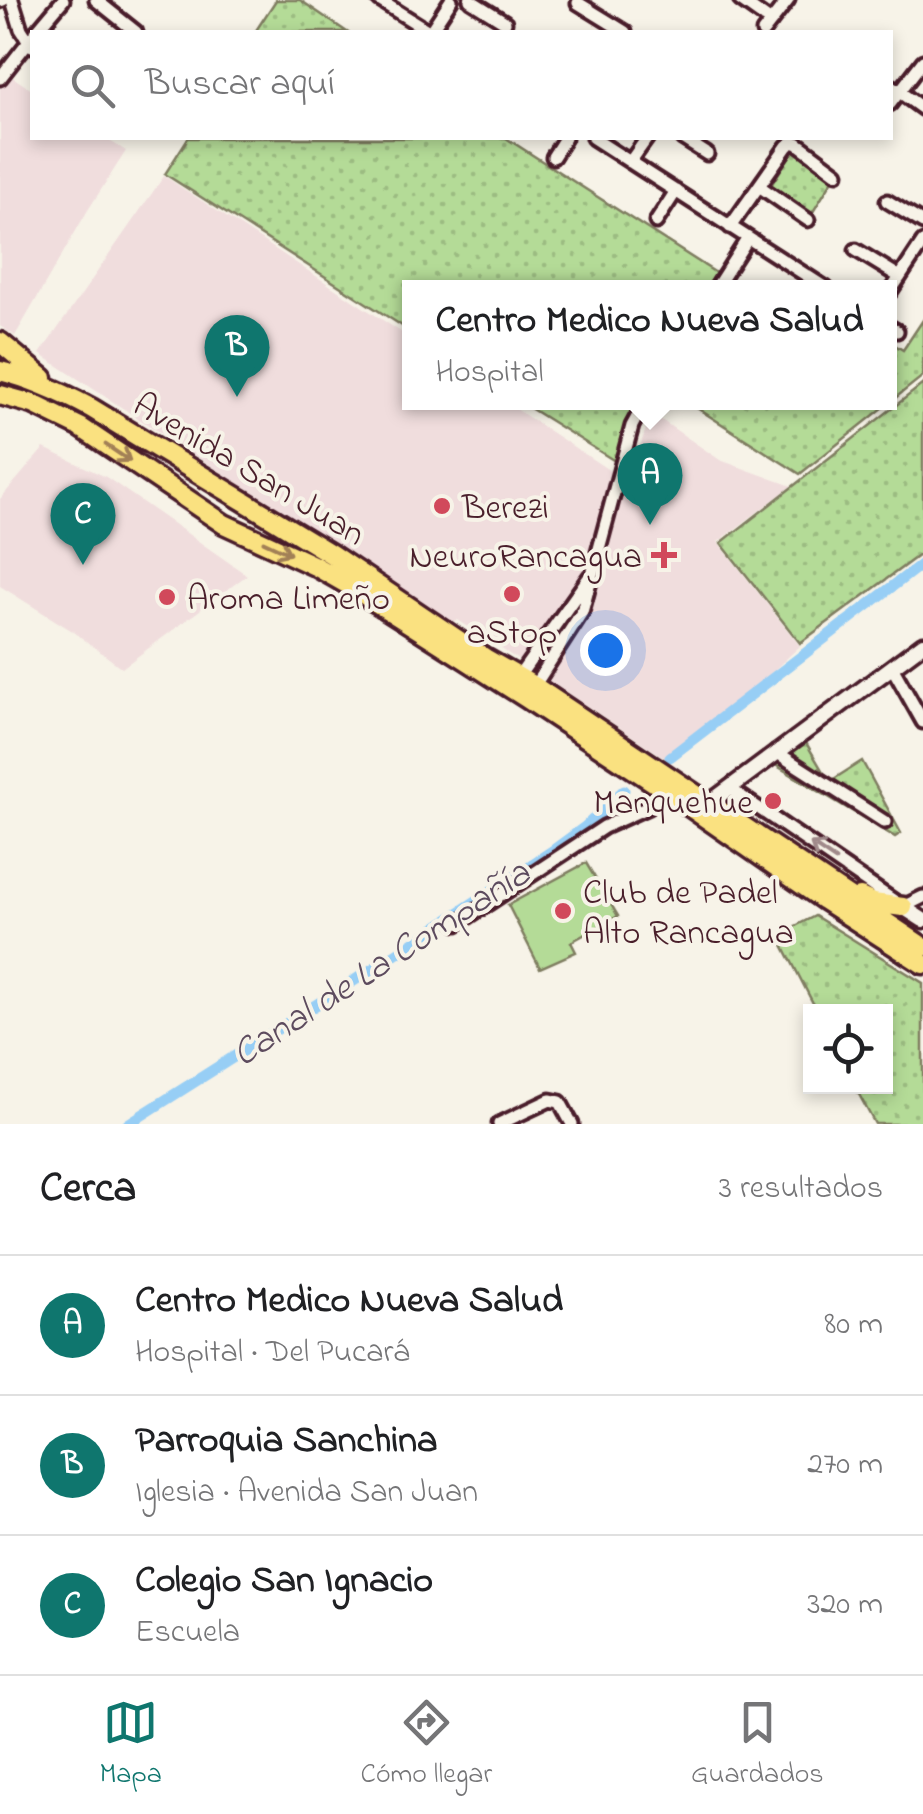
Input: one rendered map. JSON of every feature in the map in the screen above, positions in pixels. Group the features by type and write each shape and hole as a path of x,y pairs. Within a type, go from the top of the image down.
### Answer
{"main road":[{"path":"0,342 59,391"},
{"name":"Avenida San Juan","path":"0,371 29,378 91,408 331,554 485,658 667,791 702,808"},
{"name":"Avenida San Juan","path":"0,395 33,404 80,428 224,524 315,566 523,687 702,808"},
{"path":"80,428 80,418 91,408"},
{"path":"191,503 201,502 214,484"},
{"path":"702,808 811,872 923,947"},
{"path":"702,808 824,900 923,964"},
{"path":"811,872 873,903 903,907"}],"street":[{"path":"12,0 30,36"},
{"path":"40,30 63,0"},
{"path":"96,0 134,30"},
{"path":"380,0 427,30"},
{"path":"431,30 451,0"},
{"path":"470,0 505,22"},
{"path":"740,0 767,27 788,0"},
{"path":"578,4 622,30"},
{"path":"0,78 30,42"},
{"path":"923,62 896,88 923,109"},
{"path":"553,156 563,140"},
{"path":"596,140 814,280"},
{"path":"630,162 646,140"},
{"path":"685,140 707,154"},
{"path":"730,228 792,142 837,173"},
{"path":"759,186 808,220"},
{"path":"656,222 676,191"},
{"path":"887,200 923,223"},
{"path":"721,280 748,238"},
{"path":"897,282 923,242"},
{"path":"856,250 900,277"},
{"path":"523,687 596,568 632,426 641,410"},
{"path":"702,808 923,644"},
{"path":"892,667 923,722"},
{"path":"776,752 885,822"},
{"path":"729,788 923,920"},
{"path":"457,924 604,827 648,806 667,791"},
{"path":"903,907 923,897"},
{"path":"499,1124 550,1100 560,1102 572,1124"}],"shaded area":[{"path":"8,74 30,89 30,140 108,140 126,151 15,336 0,326 0,83"},
{"path":"164,176 402,333 402,410 518,410 665,507 629,481 651,413 720,460 792,486 718,542 800,646 755,688 665,758 458,620 449,622 40,354"},
{"path":"44,448 106,477 247,575 122,668 74,632 0,586 0,499"}],"green space":[{"path":"276,0 300,0 344,30 256,30"},
{"path":"187,140 509,140 719,275 716,280 402,280 402,326 165,174"},
{"path":"796,146 837,173 808,220 766,193"},
{"path":"923,320 923,376 897,397 897,346 903,350"},
{"path":"923,384 923,552 800,643 721,543 890,410 897,410 897,404"},
{"path":"533,410 638,410 618,463"},
{"path":"700,410 880,410 800,474"},
{"path":"805,741 829,782 862,761 901,833 895,837 772,763"},
{"name":"Club de Padel Alto Rancagua","path":"586,863 618,916 571,942 576,952 540,968 508,905"},
{"path":"815,916 923,983 923,1124 875,1124 859,1094 893,1094 893,1004 813,1004 778,935"}],"waterway":[{"name":"Canal de La Compañía","path":"670,757 923,563"},
{"name":"Canal de La Compañía","path":"128,1124 555,849 624,790"}],"place":[{"name":"Parroquia Sanchina","path":"237,397"},
{"name":"Berezi","path":"442,506"},
{"name":"Centro Medico Nueva Salud","path":"650,525"},
{"name":"NeuroRancagua","path":"664,555"},
{"name":"Colegio San Ignacio","path":"83,565"},
{"name":"aStop","path":"512,594"},
{"name":"Aroma Limeño","path":"167,597"},
{"name":"Manquehue","path":"773,801"},
{"name":"Club de Padel Alto Rancagua","path":"563,911"}]}
